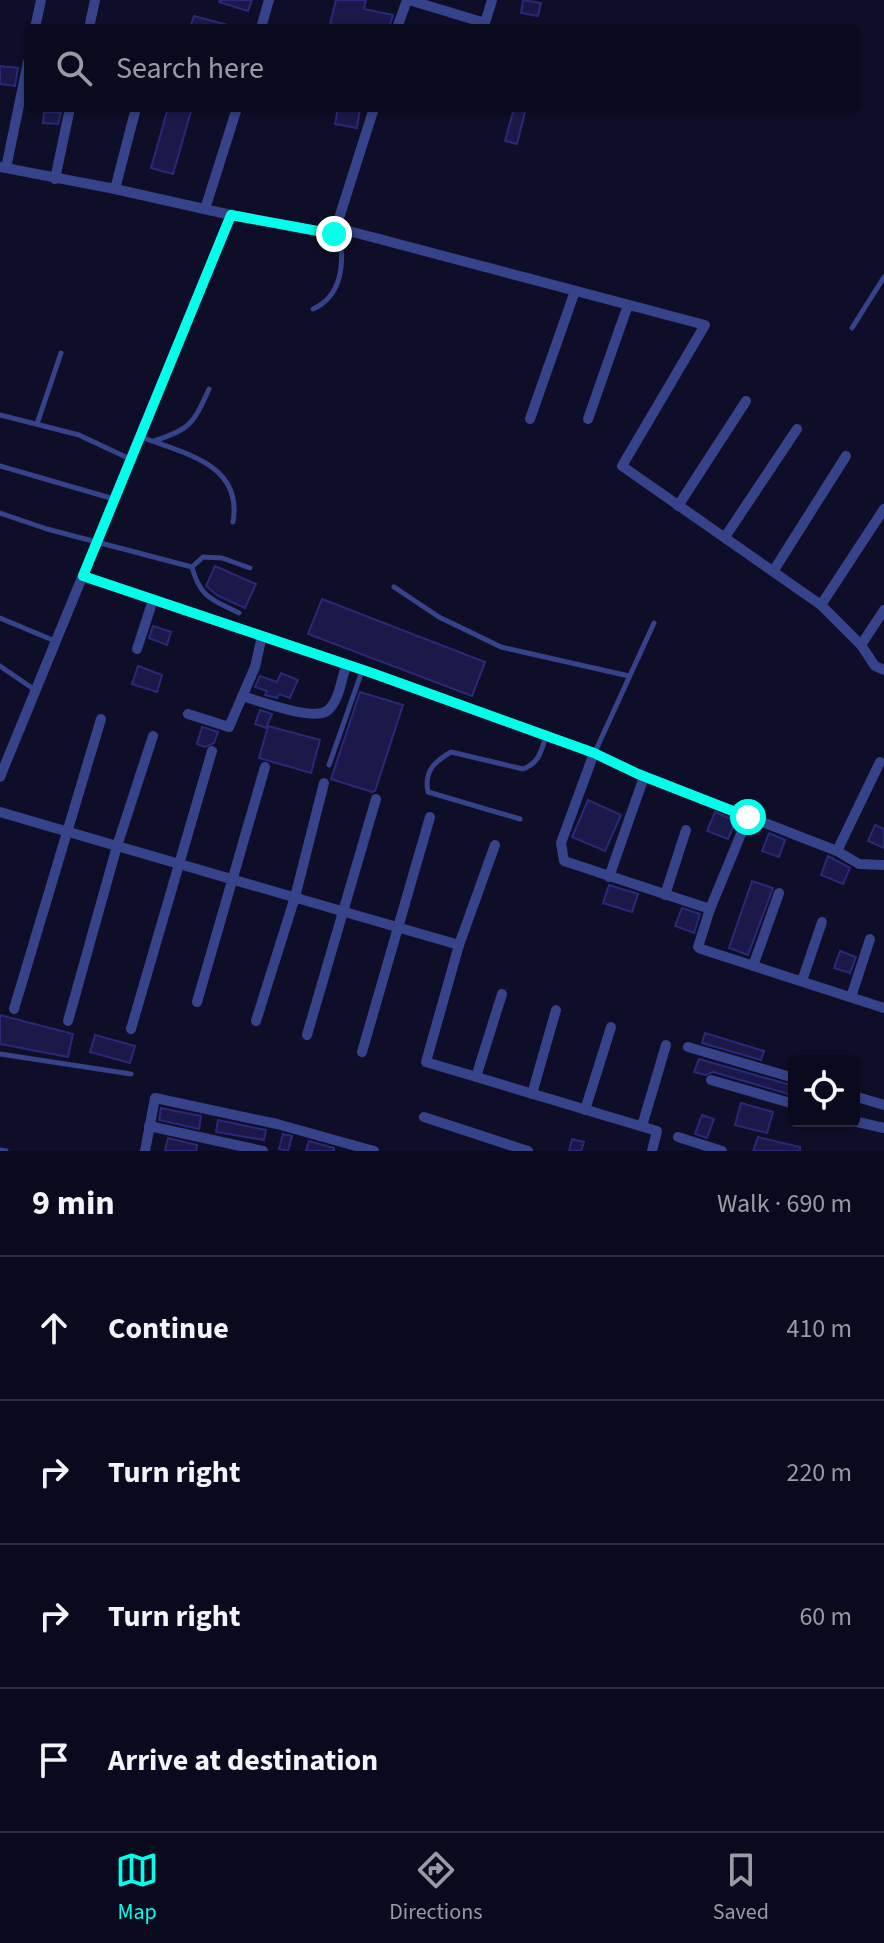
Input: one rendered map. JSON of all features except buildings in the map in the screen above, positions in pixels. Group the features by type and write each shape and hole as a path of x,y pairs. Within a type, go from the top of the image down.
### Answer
{"street":[{"path":"36,24 41,0"},
{"path":"90,24 95,0"},
{"path":"262,24 269,0"},
{"path":"399,24 408,0 434,4 485,23 492,0"},
{"path":"24,79 3,168 231,215 337,234 349,231 705,325 622,466 821,605 861,645 875,666 884,670"},
{"path":"55,179 69,112"},
{"path":"115,189 135,112"},
{"path":"205,209 236,112"},
{"path":"337,234 373,112"},
{"path":"0,777 231,215"},
{"path":"530,419 575,291"},
{"path":"588,419 628,305"},
{"path":"678,506 746,401"},
{"path":"725,537 797,429"},
{"path":"774,570 846,456"},
{"path":"821,605 884,509"},
{"path":"83,576 546,735 644,777 837,851 859,864 884,865"},
{"path":"137,649 153,600"},
{"path":"861,645 884,610"},
{"path":"188,714 229,727 255,667 262,636"},
{"path":"242,696 317,714 328,710 336,699 346,665"},
{"path":"14,1009 101,719"},
{"path":"68,1021 117,846 153,736"},
{"path":"131,1029 212,751"},
{"path":"594,753 560,848 568,864 710,909"},
{"path":"837,851 880,762"},
{"path":"197,1002 265,767"},
{"path":"609,877 644,777"},
{"path":"256,1021 295,897 324,783"},
{"path":"307,1035 376,799"},
{"path":"0,812 459,945"},
{"path":"362,1052 430,817"},
{"path":"748,817 710,909 698,947 884,1008"},
{"path":"665,895 686,830"},
{"path":"495,845 459,945 426,1062 657,1131 652,1151"},
{"path":"753,966 779,893"},
{"path":"802,981 822,922"},
{"path":"851,997 870,939"},
{"path":"476,1077 502,994"},
{"path":"532,1094 556,1010"},
{"path":"585,1110 611,1027"},
{"path":"642,1126 666,1045"},
{"path":"688,1047 788,1076"},
{"path":"711,1080 788,1102"},
{"path":"145,1151 155,1098 277,1124 374,1151"},
{"path":"860,1098 884,1105"},
{"path":"424,1117 528,1151"},
{"path":"860,1123 884,1128"},
{"path":"149,1126 263,1151"},
{"path":"678,1137 722,1151"}],"lane":[{"path":"313,309 325,303 340,277 344,255 337,234"},
{"path":"852,328 884,277"},
{"path":"37,424 61,353"},
{"path":"153,441 181,432 196,418 209,389"},
{"path":"0,415 79,435 131,459"},
{"path":"140,436 209,464 225,476 236,505 233,522"},
{"path":"0,466 115,499"},
{"path":"0,513 47,529 192,567"},
{"path":"192,567 203,557 222,558 250,568"},
{"path":"192,567 205,596 239,613"},
{"path":"394,587 439,617 501,647 629,676"},
{"path":"0,618 56,641"},
{"path":"594,753 654,623"},
{"path":"0,666 36,691"},
{"path":"329,765 363,670"},
{"path":"520,819 428,792 426,780 434,762 451,752 523,769 539,758 546,735"},
{"path":"0,1054 131,1074"},
{"path":"0,1150 6,1151"}],"route":[{"path":"334,234 231,215 83,576 372,673 594,753 638,774 748,817"}]}
